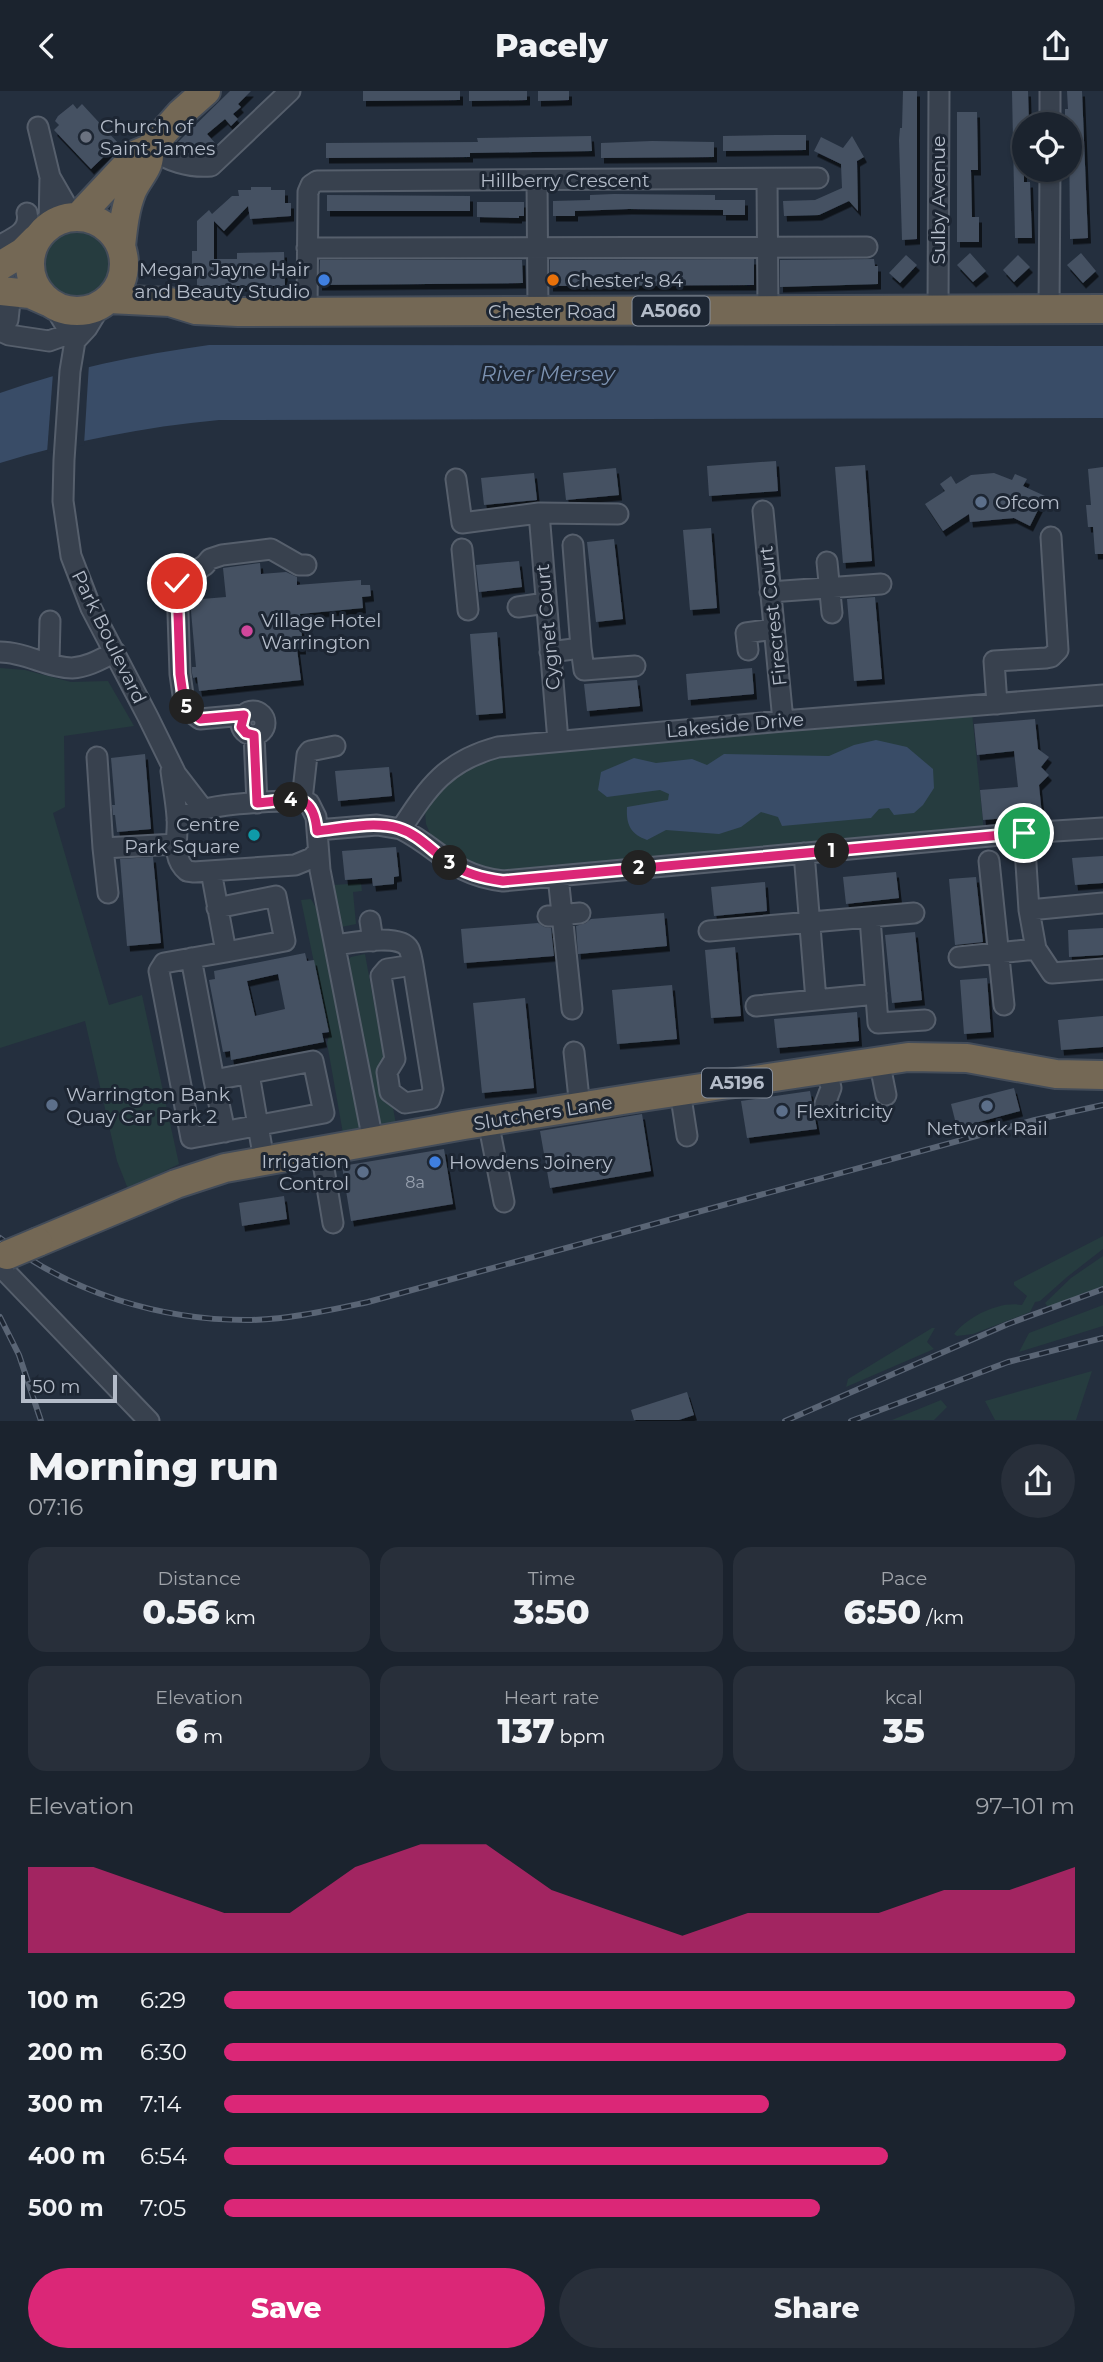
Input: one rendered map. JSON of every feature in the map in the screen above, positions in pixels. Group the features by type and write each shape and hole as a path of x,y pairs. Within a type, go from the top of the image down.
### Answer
{"highway":[{"path":"150,148 149,161 127,206 122,251 124,271 119,286 105,302 73,312 4,283 23,252 53,222 137,154 150,148 180,114 206,91"},
{"path":"51,304 38,292 32,280 31,252 53,222 89,218 108,228 122,251 170,302"},
{"name":"Chester Road","path":"105,302 170,302 196,310 214,311 307,312 1103,309"},
{"name":"Slutchers Lane","path":"2,1260 38,1242 193,1177 264,1160 488,1121 908,1057 949,1056 1056,1074 1103,1075"}],"street":[{"path":"150,148 173,161 211,166 290,91"},
{"name":"Sulby Avenue","path":"938,310 939,91"},
{"path":"1050,91 1050,112"},
{"path":"0,245 24,231 28,219 53,222 50,177 38,127"},
{"name":"Hillberry Crescent","path":"288,199 310,190 321,180 818,179"},
{"path":"537,180 538,311"},
{"path":"767,180 768,311"},
{"path":"1049,309 1050,182"},
{"path":"307,312 310,190"},
{"path":"307,248 867,247"},
{"path":"4,283 8,320 0,330 9,335 73,343"},
{"path":"73,343 105,302"},
{"path":"51,304 73,343"},
{"name":"Park Boulevard","path":"73,343 63,501 71,556 90,608 169,760 184,787 203,809"},
{"path":"456,478 462,523 539,513 618,514"},
{"name":"Firecrest Court","path":"763,512 783,721"},
{"name":"Cygnet Court","path":"539,513 558,741"},
{"path":"1002,704 999,661 1046,658 1055,654 1059,646 1051,537"},
{"path":"573,545 584,670 635,666"},
{"path":"257,803 254,735 263,729 264,718 255,711 244,715 200,719 184,702 180,674 177,583 205,565 209,559 222,555 271,549 299,565 306,565"},
{"path":"462,549 468,610"},
{"path":"827,562 832,614"},
{"path":"770,592 881,584"},
{"path":"518,607 546,603"},
{"path":"50,621 50,663"},
{"path":"746,634 774,629"},
{"path":"550,652 581,648"},
{"path":"0,652 63,667 83,666 115,652"},
{"name":"Lakeside Drive","path":"401,829 433,784 450,767 498,747 1103,695"},
{"path":"302,800 307,755 315,748 335,746"},
{"path":"97,757 108,893"},
{"name":"Park Boulevard","path":"169,760 177,820"},
{"path":"318,851 312,858 295,865 187,871 179,861 176,844 177,820 185,814 203,809 257,803 302,800 314,809 326,903 373,1141"},
{"path":"317,831 377,825 401,829 424,842 458,868 484,879 503,881 1103,828"},
{"path":"1024,833 1029,910 1036,949 1052,973 1103,969"},
{"path":"103,848 176,844"},
{"path":"804,853 816,1000"},
{"path":"989,862 1004,1005"},
{"path":"295,865 311,876 326,903"},
{"path":"211,871 226,952"},
{"path":"558,876 572,1009"},
{"path":"214,1080 313,1061 324,1113 191,1138 159,971 164,963 285,941 276,896 217,908"},
{"path":"1029,910 1103,903"},
{"path":"709,931 914,913"},
{"path":"870,918 878,1023 925,1020"},
{"path":"370,921 373,941"},
{"path":"335,945 394,939 404,942 409,949 413,965 433,1089 430,1099 405,1103 390,1091 387,1072 395,1059 381,976 387,969 413,965"},
{"path":"959,957 1036,949"},
{"path":"191,958 225,1132"},
{"path":"756,1006 876,994"},
{"path":"574,1052 580,1108"},
{"path":"879,1061 886,1095"},
{"path":"825,1104 831,1088 827,1070"},
{"path":"248,1074 264,1160"},
{"path":"680,1091 687,1136"},
{"path":"488,1121 504,1202"},
{"path":"321,1151 333,1223"},
{"path":"2,1260 20,1284 149,1420"}],"green space":[{"path":"86,229 99,235 108,244 112,250 112,278 104,289 93,297 72,299 54,289 46,278 44,257 54,239 65,231"},
{"path":"0,668 25,670 71,682 108,681 134,726 64,736 65,807 53,813 109,1005 142,995 179,1164 128,1189 117,1161 85,1021 0,1048"},
{"path":"972,713 984,832 513,873 481,870 460,861 432,838 426,824 425,811 446,782 464,767 502,754"},
{"path":"361,883 362,891 353,892 356,924 341,927 334,885"},
{"path":"311,899 319,913 359,1127 357,1132 344,1139 327,1043 329,1035 301,900"},
{"path":"365,954 396,1124 382,1127 378,1123 348,960"},
{"path":"1103,1236 1103,1249 1040,1301 1035,1302 1030,1312 973,1334 954,1334 985,1311 1004,1305 1022,1305 1027,1296 1014,1282"},
{"path":"1103,1256 1103,1288 1048,1307 1045,1303 1071,1278"},
{"path":"1103,1305 1103,1326 1019,1352 1029,1333"},
{"path":"935,1328 927,1342 934,1349 846,1387 848,1379"},
{"path":"1092,1371 1076,1420 995,1420 985,1401"},
{"path":"941,1400 947,1407 934,1420 892,1420"}],"water":[{"name":"River Mersey","path":"209,345 1103,346 1103,418 219,420 108,436 0,463 0,393 103,364"},
{"path":"876,740 907,747 933,769 934,788 914,813 894,815 889,808 879,809 871,818 782,826 778,817 761,812 741,827 719,834 666,830 647,840 630,828 627,807 668,800 669,794 660,790 607,797 598,790 601,772 634,758 656,763 692,759 707,765 724,754 829,756 854,745"}],"pier":[{"path":"89,364 84,445 47,453 53,373"}],"building":[{"path":"230,91 251,91 238,104 241,107 233,114 238,119 231,126 225,119 207,134 216,144 206,154 184,148 178,142"},
{"path":"363,91 460,91 460,100 363,101"},
{"path":"469,91 527,91 527,100 469,101"},
{"path":"538,91 569,91 569,100 538,101"},
{"path":"903,91 917,91 917,239 902,240 899,140"},
{"path":"1012,91 1028,91 1029,112 1012,112"},
{"path":"1067,91 1082,91 1088,238 1070,239 1070,182 1082,182 1082,112 1065,112 1065,109 1068,109"},
{"name":"Church of Saint James","path":"73,104 77,109 82,104 118,143 91,169 54,130 59,125 55,121 58,116"},
{"path":"957,112 977,112 978,170 971,170 972,217 979,217 979,242 957,242"},
{"path":"806,135 806,150 723,151 723,136"},
{"path":"591,136 592,151 470,153 470,157 326,158 326,143 478,142 477,138"},
{"path":"852,136 864,157 857,161 858,211 849,201 819,215 784,216 783,201 815,200 842,188 841,164 814,151 821,137 843,148"},
{"path":"714,142 714,157 601,158 601,143"},
{"path":"1014,182 1030,182 1032,238 1015,238"},
{"path":"251,187 285,190 285,203 291,203 291,216 250,219 248,206 224,231 214,221 214,259 237,259 237,253 284,252 285,286 197,286 197,271 192,271 192,251 197,251 197,221 209,210 212,214 232,196 239,196 238,190 251,190"},
{"path":"327,195 470,196 470,211 327,211"},
{"path":"590,195 715,195 715,200 745,200 745,215 723,215 723,210 629,209 575,211 575,216 553,216 553,201 590,200"},
{"path":"477,202 524,202 524,216 477,217"},
{"path":"970,253 986,271 973,282 957,265"},
{"path":"1081,253 1096,271 1083,283 1067,265"},
{"path":"906,255 917,265 900,283 889,273"},
{"path":"1018,255 1030,267 1014,282 1003,270"},
{"path":"754,259 754,285 550,286 550,260"},
{"path":"874,259 875,266 878,266 878,284 780,287 780,260"},
{"path":"320,260 522,260 523,283 319,285"},
{"path":"776,461 778,491 709,496 707,466"},
{"path":"865,465 872,561 843,563 835,467"},
{"path":"1103,467 1103,554 1095,554 1093,527 1088,527 1086,505 1091,505 1088,469"},
{"path":"616,468 619,495 566,500 563,473"},
{"path":"534,473 537,500 484,505 481,478"},
{"path":"994,473 1012,480 1015,474 1027,479 1023,486 1045,496 1030,526 1014,518 970,522 969,514 943,531 925,504 945,491 940,484 951,476 956,484 971,475"},
{"path":"711,528 717,608 690,610 683,530"},
{"path":"614,539 623,619 596,622 587,542"},
{"path":"519,561 522,587 479,592 476,565"},
{"name":"Village Hotel Warrington","path":"260,563 261,574 286,572 297,577 297,585 361,580 361,585 370,585 371,596 362,597 363,608 300,614 303,649 297,649 301,680 199,691 197,677 193,678 192,673 192,667 196,667 190,600 226,597 223,568"},
{"path":"875,597 882,679 854,681 847,599"},
{"path":"497,632 503,713 476,715 470,634"},
{"path":"752,668 754,694 688,700 686,674"},
{"path":"637,680 640,706 587,711 584,684"},
{"path":"1035,719 1038,749 1049,757 1041,767 1049,775 1039,785 1042,815 983,820 980,790 1018,787 1014,751 977,755 974,724"},
{"path":"145,754 151,829 117,832 112,805 115,805 111,758"},
{"path":"389,767 392,796 338,801 335,771"},
{"path":"396,847 399,876 394,877 394,884 373,886 372,878 345,880 342,851"},
{"path":"1103,856 1103,883 1075,885 1072,858"},
{"path":"153,857 161,943 127,946 120,859"},
{"path":"896,872 899,898 846,904 843,877"},
{"path":"976,877 983,942 955,945 949,879"},
{"path":"765,882 767,911 714,916 711,887"},
{"path":"664,913 667,946 578,954 576,926 591,919"},
{"path":"538,923 551,928 554,956 464,963 461,929"},
{"path":"1103,928 1103,955 1069,957 1068,930"},
{"path":"915,932 922,1000 892,1003 885,935"},
{"path":"735,947 741,1016 711,1018 705,950"},
{"path":"305,953 307,961 314,960 329,1032 322,1033 324,1042 231,1060 230,1051 223,1052 209,980 215,979 214,971","holes":["278,974 285,1009 255,1016 247,981"]},
{"path":"987,978 991,1032 964,1034 960,980"},
{"path":"672,985 677,1039 617,1044 612,990"},
{"path":"525,998 534,1088 482,1093 473,1003"},
{"path":"857,1012 859,1041 777,1048 774,1019"},
{"path":"1103,1016 1103,1047 1061,1050 1058,1020"},
{"path":"1014,1088 1020,1111 957,1128 951,1104"},
{"path":"810,1091 817,1129 747,1138 741,1101"},
{"path":"642,1114 651,1171 550,1188 540,1131"},
{"path":"444,1149 453,1204 351,1221 342,1166"},
{"path":"284,1196 287,1219 242,1226 239,1203"},
{"path":"687,1392 694,1415 679,1420 634,1420 631,1410"}],"railway":[{"path":"0,1238 56,1274 118,1300 151,1309 218,1319 281,1318 368,1302 1035,1120 1103,1105"},
{"path":"785,1421 1008,1324 1103,1289"},
{"path":"0,1317 19,1355 41,1421"},
{"path":"851,1421 1008,1362 1103,1338"}],"place":[{"name":"Church of Saint James","path":"86,137"},
{"name":"Megan Jayne Hair and Beauty Studio","path":"324,280"},
{"name":"Chester's 84","path":"553,280"},
{"name":"Ofcom","path":"981,502"},
{"name":"Village Hotel Warrington","path":"247,631"},
{"name":"Centre Park Square","path":"254,835"},
{"name":"Warrington Bank Quay Car Park 2","path":"52,1105"},
{"name":"Network Rail","path":"987,1106"},
{"name":"Flexitricity","path":"782,1111"},
{"name":"Howdens Joinery","path":"435,1162"},
{"name":"Irrigation Control","path":"363,1172"}],"route":[{"path":"177,583 180,674 184,702 200,719 244,715 241,727 246,733 254,735 257,803 302,800 309,803 314,809 317,831 390,826 413,835 447,862 468,873 484,879 503,881 1024,833"}]}
